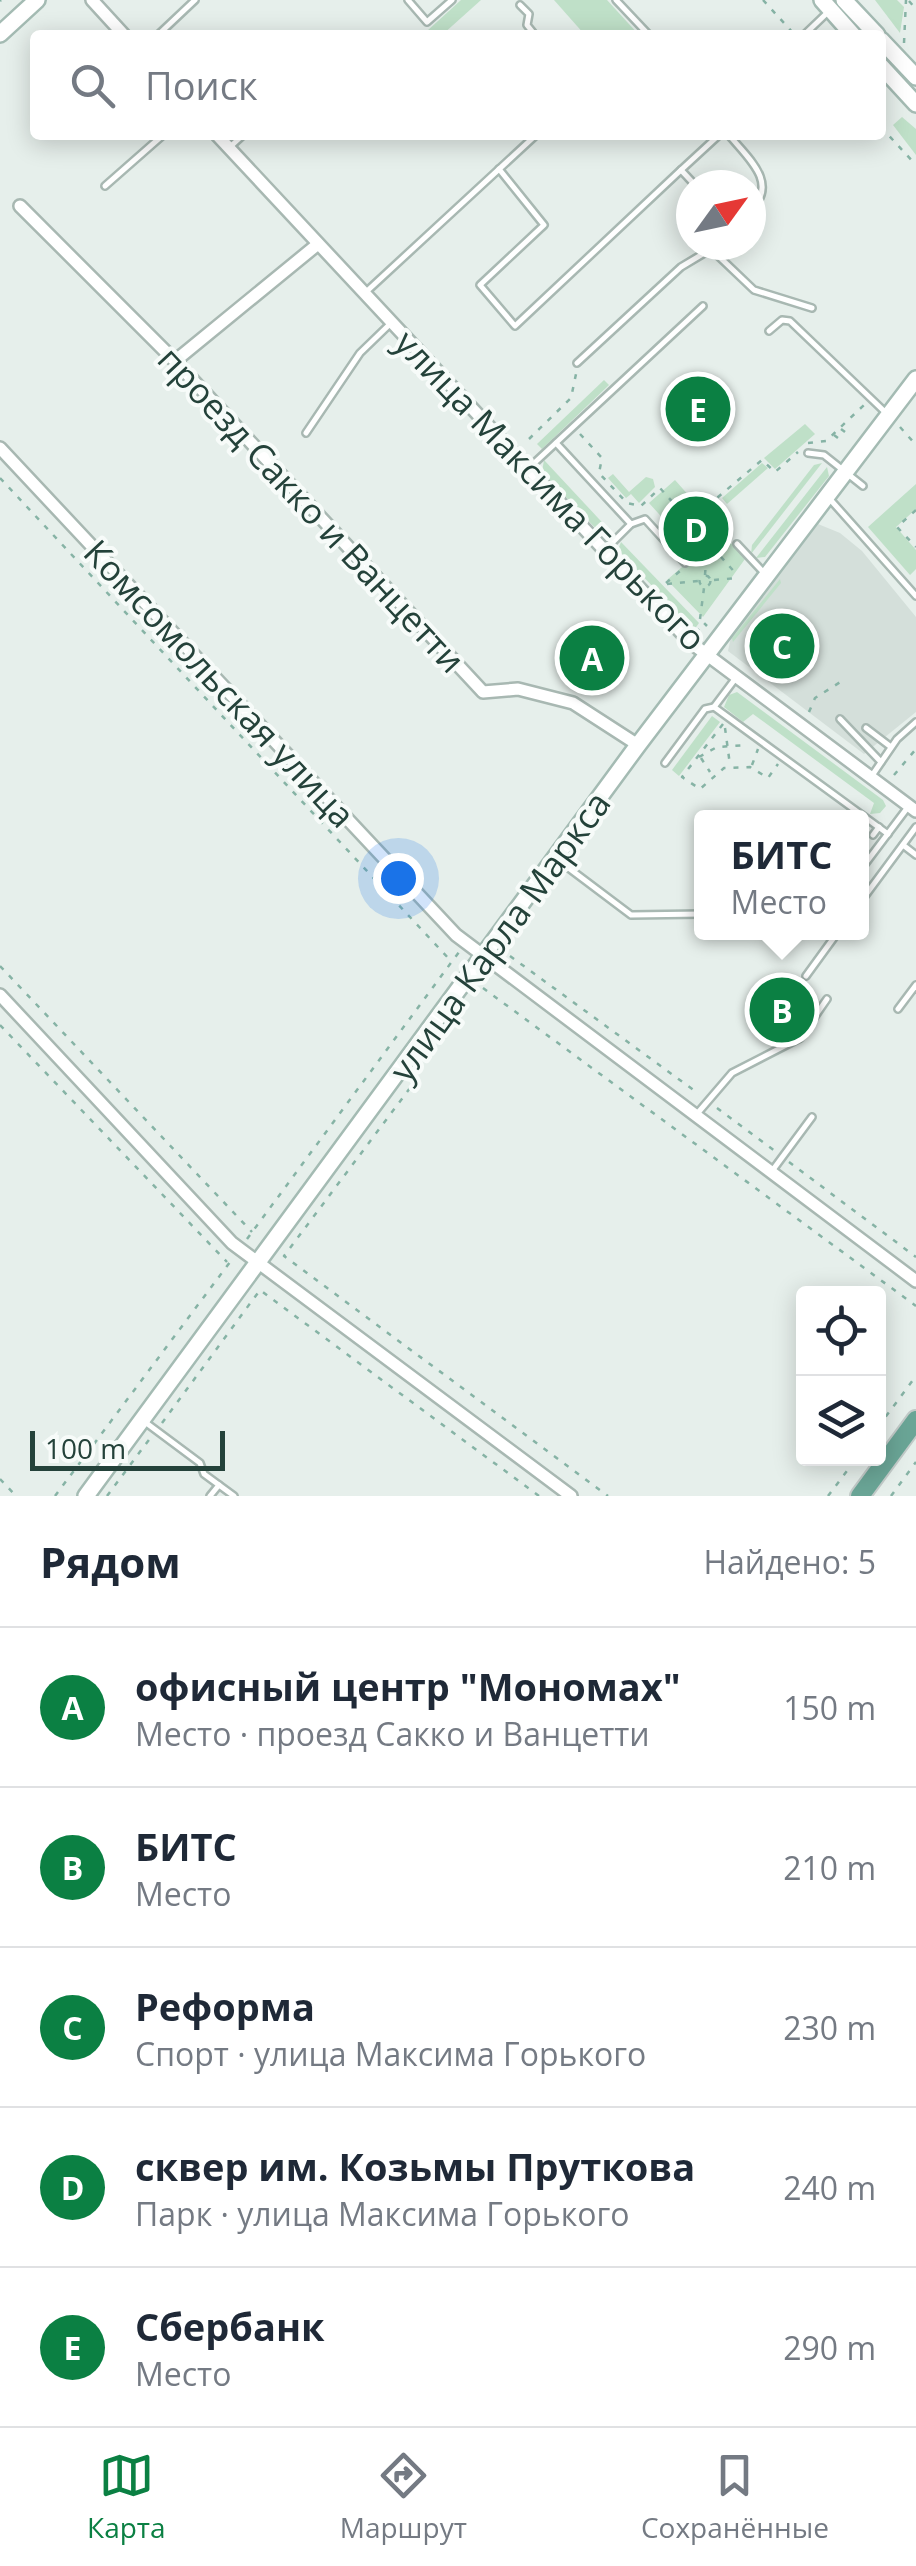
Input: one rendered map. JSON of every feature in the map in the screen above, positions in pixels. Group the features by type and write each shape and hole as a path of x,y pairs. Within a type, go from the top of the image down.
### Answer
{"main road":[{"path":"0,34 37,0"},
{"path":"832,3 851,30"},
{"path":"832,3 869,30"},
{"path":"886,45 916,77"},
{"path":"886,71 916,104"},
{"name":"улица Карла Маркса","path":"86,1496 150,1425 259,1264 638,745 826,494 914,386"},
{"path":"860,1496 916,1420"}],"street":[{"path":"92,0 119,30"},
{"name":"улица Максима Горького","path":"222,140 604,552 708,655 912,808"},
{"name":"проезд Сакко и Ванцетти","path":"20,206 175,361 483,692 518,689 573,702 638,745"},
{"path":"175,361 318,244"},
{"name":"Комсомольская улица","path":"0,448 466,944 916,1282"},
{"path":"0,995 240,1249 571,1496"}],"lane":[{"path":"163,30 194,0"},
{"path":"408,0 427,22 452,0"},
{"path":"616,0 643,30"},
{"path":"808,30 832,3"},
{"path":"520,4 529,14 527,25 531,30"},
{"path":"105,186 157,140"},
{"path":"229,148 238,140"},
{"path":"364,294 531,140"},
{"path":"681,170 714,140"},
{"path":"733,140 755,170"},
{"path":"498,170 544,225 480,285 515,326 676,175"},
{"path":"578,363 692,260"},
{"path":"725,260 754,290 812,308"},
{"path":"527,470 703,306"},
{"path":"769,332 782,320 790,321 862,395 888,414"},
{"path":"306,434 360,353 391,323"},
{"path":"556,443 632,524"},
{"path":"808,452 816,451 863,486"},
{"path":"826,494 916,596"},
{"path":"604,552 632,524 645,519 685,563"},
{"path":"737,544 766,576"},
{"path":"666,763 705,710 714,707 736,677"},
{"path":"714,707 856,810"},
{"path":"840,720 881,762"},
{"path":"871,778 891,748 916,722"},
{"path":"866,728 891,748"},
{"path":"869,859 912,808"},
{"path":"869,820 888,834"},
{"path":"873,835 879,827"},
{"path":"869,891 916,827"},
{"path":"903,845 916,855"},
{"path":"555,858 631,915 694,914"},
{"path":"806,976 832,940"},
{"path":"898,1010 916,985"},
{"path":"694,1117 732,1072 800,1038 827,999"},
{"path":"770,1174 812,1117"},
{"path":"150,1425 234,1496"},
{"path":"210,1496 219,1485"}],"path":[{"path":"763,0 791,30"},
{"path":"907,0 916,9"},
{"path":"907,0 903,42 916,56"},
{"path":"886,132 916,165"},
{"path":"529,439 571,398 578,363"},
{"path":"705,508 762,460 775,472 812,440 826,441 864,404 870,407"},
{"path":"573,427 602,458 599,472 627,503 641,506 660,488 738,577 710,580 704,586 702,621 694,636"},
{"path":"900,427 916,444"},
{"path":"840,428 848,435"},
{"path":"833,434 843,442"},
{"path":"0,478 452,962"},
{"path":"686,518 702,504 721,526"},
{"path":"916,510 898,527 916,548"},
{"path":"667,584 699,581 705,575 708,542"},
{"path":"705,575 710,580"},
{"path":"699,581 704,586"},
{"path":"809,712 824,688 842,680"},
{"path":"730,766 724,722 682,777 700,789 712,774 730,766 751,768 768,778 779,763"},
{"path":"694,761 727,745 759,748 751,768"},
{"path":"894,775 916,748"},
{"path":"700,756 712,774"},
{"path":"55,1496 466,944"},
{"path":"0,966 252,1232"},
{"path":"482,988 916,1306"},
{"path":"0,1025 200,1240 229,1264"},
{"path":"410,1088 284,1256 608,1496"},
{"path":"107,1496 150,1425 260,1290 539,1496"},
{"path":"886,1416 916,1376"},
{"path":"891,1496 916,1462"},
{"path":"828,1496 850,1466"},
{"path":"0,1478 16,1496"}],"shaded area":[{"path":"818,524 840,533 862,551 916,617 916,712 864,754 728,651 731,637"}],"green space":[{"path":"461,0 481,0 448,30 428,30"},
{"path":"554,0 607,0 634,30 581,30"},
{"path":"875,0 897,0 904,7 900,33"},
{"path":"902,117 916,129 916,155 893,125"},
{"path":"604,380 609,385 542,449 537,444"},
{"path":"805,424 815,434 775,469 764,458"},
{"path":"544,460 613,534 603,536 542,472"},
{"path":"762,463 768,468 727,504 722,498"},
{"path":"822,463 751,554 752,545 814,465"},
{"path":"827,467 829,476 765,557 756,558"},
{"path":"613,474 629,492 646,477 653,479 655,487 639,503 631,494 626,498 608,478"},
{"path":"675,480 745,559 703,617 667,580 696,555 649,503"},
{"path":"916,484 916,509 896,527 916,550 916,569 910,575 868,527"},
{"path":"621,542 699,623 694,630 618,550"},
{"path":"780,579 781,583 733,642 732,638"},
{"path":"737,692 886,806 880,813 870,814 874,803 753,714 743,722 724,707 729,695"},
{"path":"712,716 720,722 679,776 672,770"}],"place":[{"name":"Сбербанк","path":"698,409"},
{"name":"сквер им. Козьмы Пруткова","path":"696,529"},
{"name":"Реформа","path":"782,646"},
{"name":"офисный центр \"Мономах\"","path":"592,658"},
{"name":"БИТС","path":"782,1010"}]}
